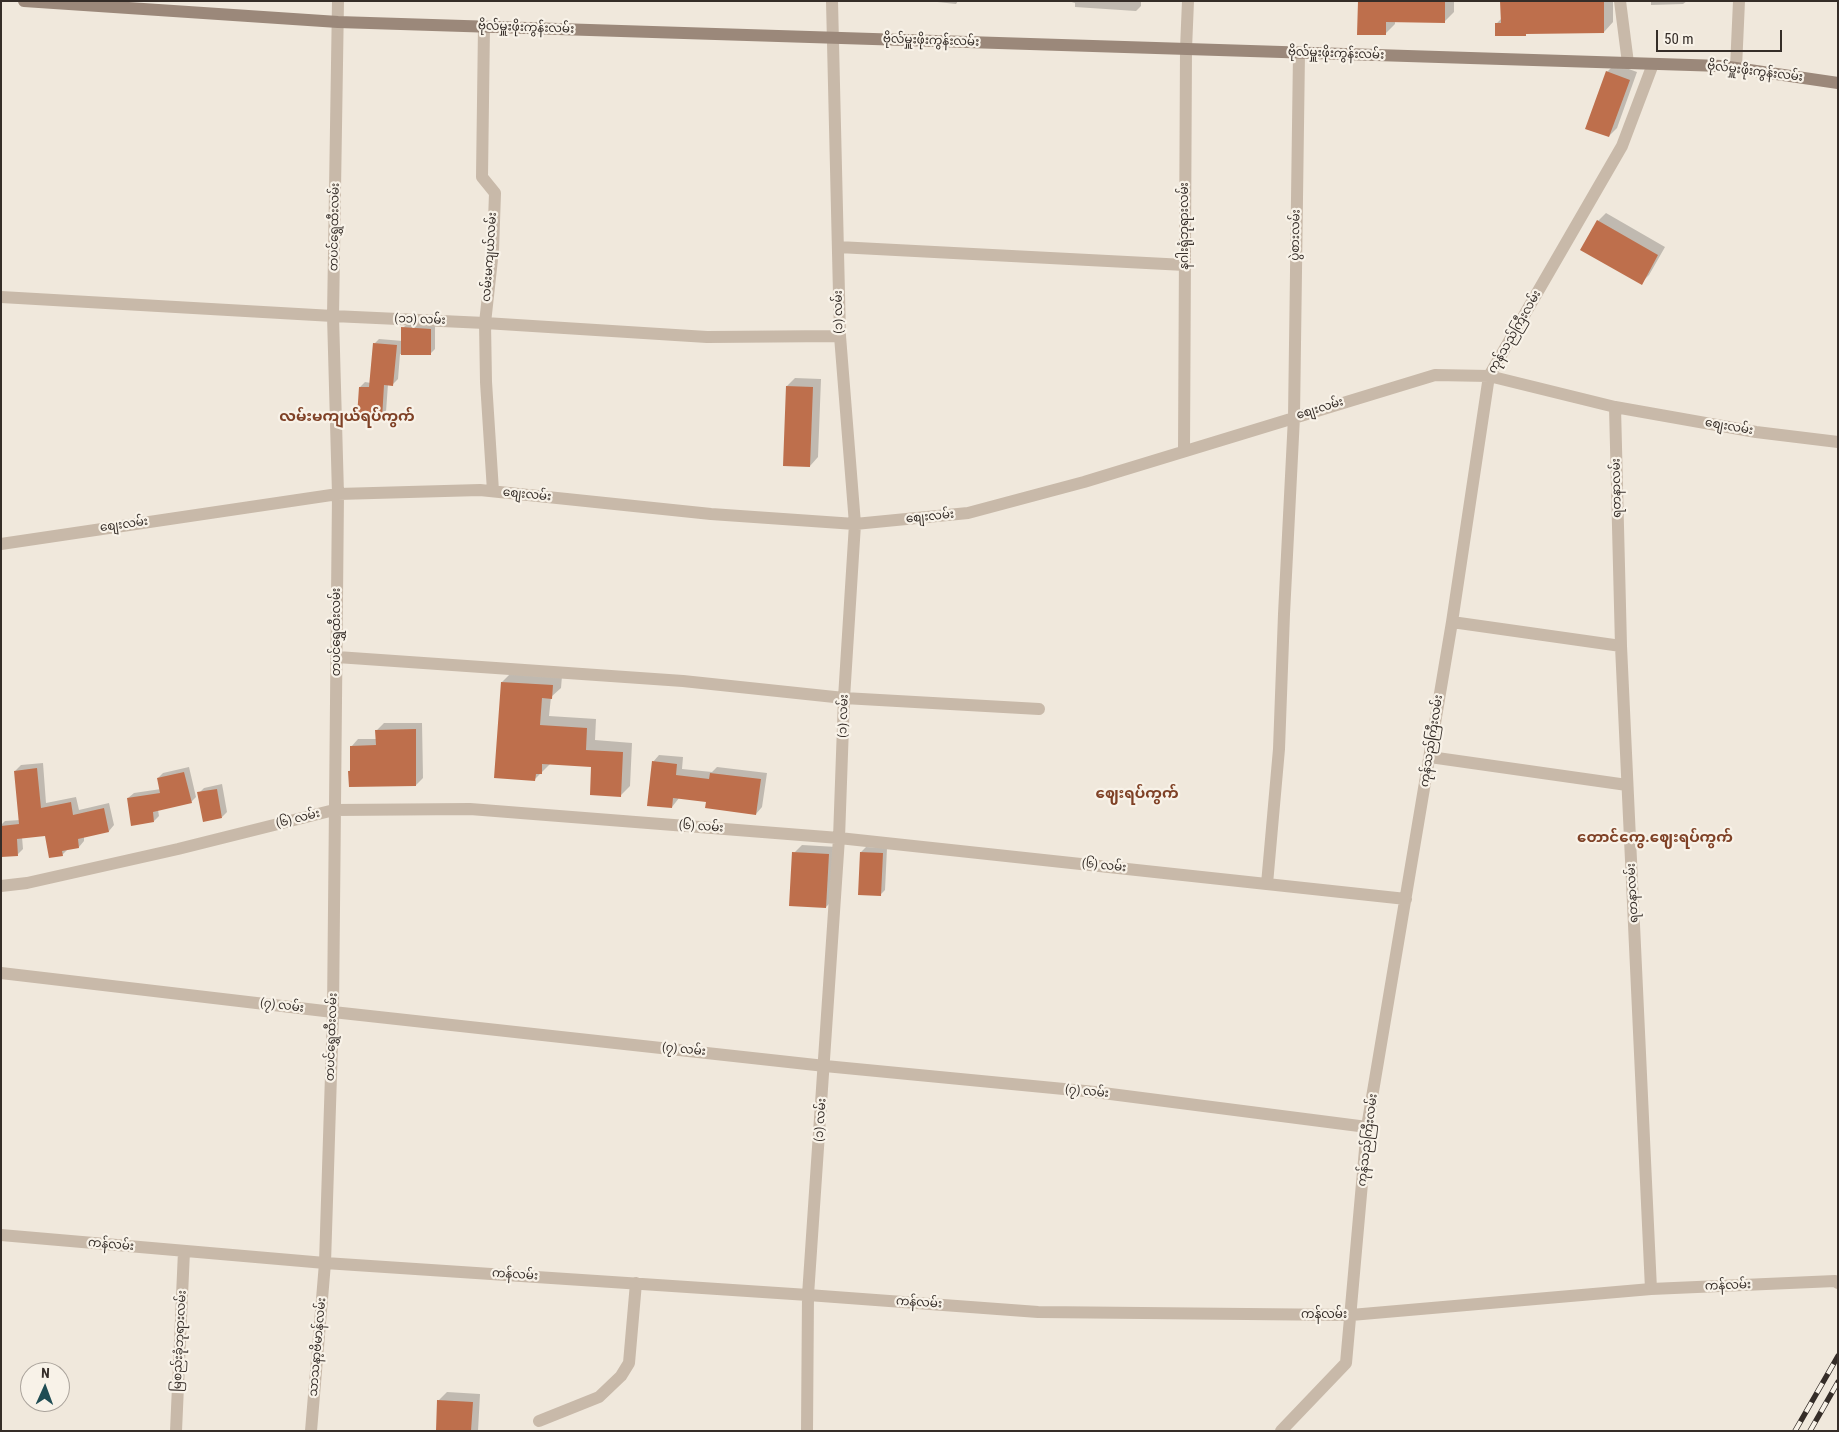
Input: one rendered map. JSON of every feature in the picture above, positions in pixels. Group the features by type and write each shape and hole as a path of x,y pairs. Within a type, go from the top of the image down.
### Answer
{"street":[{"name":"ဗိုလ်မှူးဖိုးကွန်းလမ်း","path":"24,1 338,22 1722,66 1838,83"},
{"name":"တပင်ရွှေထီးလမ်း","path":"324,1262 333,1012 337,657 338,494 333,316 338,1"},
{"name":"(၁) လမ်း","path":"807,1431 808,1295 839,838 844,698 855,524 840,336 832,1"},
{"name":"နဂါးရုံဘုရားလမ်း","path":"1184,451 1186,49 1188,1"},
{"path":"1620,1 1628,63"},
{"path":"1736,68 1739,1"},
{"name":"လမ်းမကျယ်လမ်း","path":"484,26 482,177 495,193 493,250 485,323 486,382 493,491"},
{"name":"ပွဲစားလမ်း","path":"1267,884 1279,749 1294,417 1300,52"},
{"name":"ကုန်သည်ကြီးလမ်း","path":"1281,1431 1346,1363 1367,1127 1452,622 1489,376 1622,146 1653,64"},
{"path":"838,247 1185,265"},
{"name":"(၁၁) လမ်း","path":"1,297 707,337 840,336"},
{"name":"စျေးလမ်း","path":"1,544 338,494 480,490 711,514 855,524 968,513 1084,482 1435,375 1489,376 1616,407 1756,432 1838,442"},
{"name":"ရတနာလမ်း","path":"1616,407 1621,646 1651,1289"},
{"path":"1452,622 1621,646"},
{"path":"337,657 683,681 844,698 1039,709"},
{"path":"1430,757 1627,785"},
{"name":"(၆) လမ်း","path":"1,886 27,883 178,849 334,810 470,809 839,838 1406,898"},
{"name":"(၇) လမ်း","path":"1,973 333,1012 825,1066 1095,1092 1367,1127"},
{"name":"ကန်လမ်း","path":"1,1235 324,1262 1038,1312 1351,1315 1651,1289 1838,1282"},
{"name":"မြစည်းခုံဘုရားလမ်း","path":"176,1431 184,1251"},
{"name":"သာသနာ့ဗိမာန်လမ်း","path":"311,1431 324,1262"},
{"path":"539,1421 599,1397 621,1376 629,1363 636,1283"}],"building":[{"path":"1358,1 1445,1 1445,23 1386,22 1386,35 1357,35"},
{"path":"1500,1 1604,1 1604,33 1495,36 1495,23 1501,23"},
{"path":"1606,71 1630,80 1609,137 1585,129"},
{"path":"1597,220 1658,255 1642,285 1580,250"},
{"path":"401,327 431,329 431,355 401,355"},
{"path":"373,343 397,345 393,386 384,385 382,419 357,417 359,387 369,387"},
{"path":"786,386 813,387 810,467 783,466"},
{"path":"501,682 553,685 552,699 542,698 540,725 587,728 586,750 623,752 621,797 590,795 591,767 542,764 542,774 536,774 535,781 494,778"},
{"path":"416,729 416,786 349,787 350,746 376,745 375,730"},
{"path":"652,761 677,764 676,775 709,779 710,773 761,779 756,815 705,808 706,802 673,798 672,808 647,806"},
{"path":"37,768 41,808 71,802 73,815 104,808 109,832 78,839 79,848 62,851 63,856 49,858 45,836 17,839 18,856 1,857 1,826 19,824 14,771"},
{"path":"184,772 192,803 153,812 154,822 131,826 127,798 160,793 157,778"},
{"path":"217,789 222,818 203,822 197,792"},
{"path":"792,852 829,854 826,908 789,906"},
{"path":"860,852 883,853 881,896 858,895"},
{"path":"437,1400 473,1402 471,1431 436,1431"}],"railway":[{"path":"1795,1431 1838,1356"},
{"path":"1810,1431 1838,1382"}],"district":[{"name":"လမ်းမကျယ်ရပ်ကွက်","path":"347,417"},
{"name":"ဈေးရပ်ကွက်","path":"1137,794"},
{"name":"တောင်ကွေ.ဈေးရပ်ကွက်","path":"1655,838"}]}
